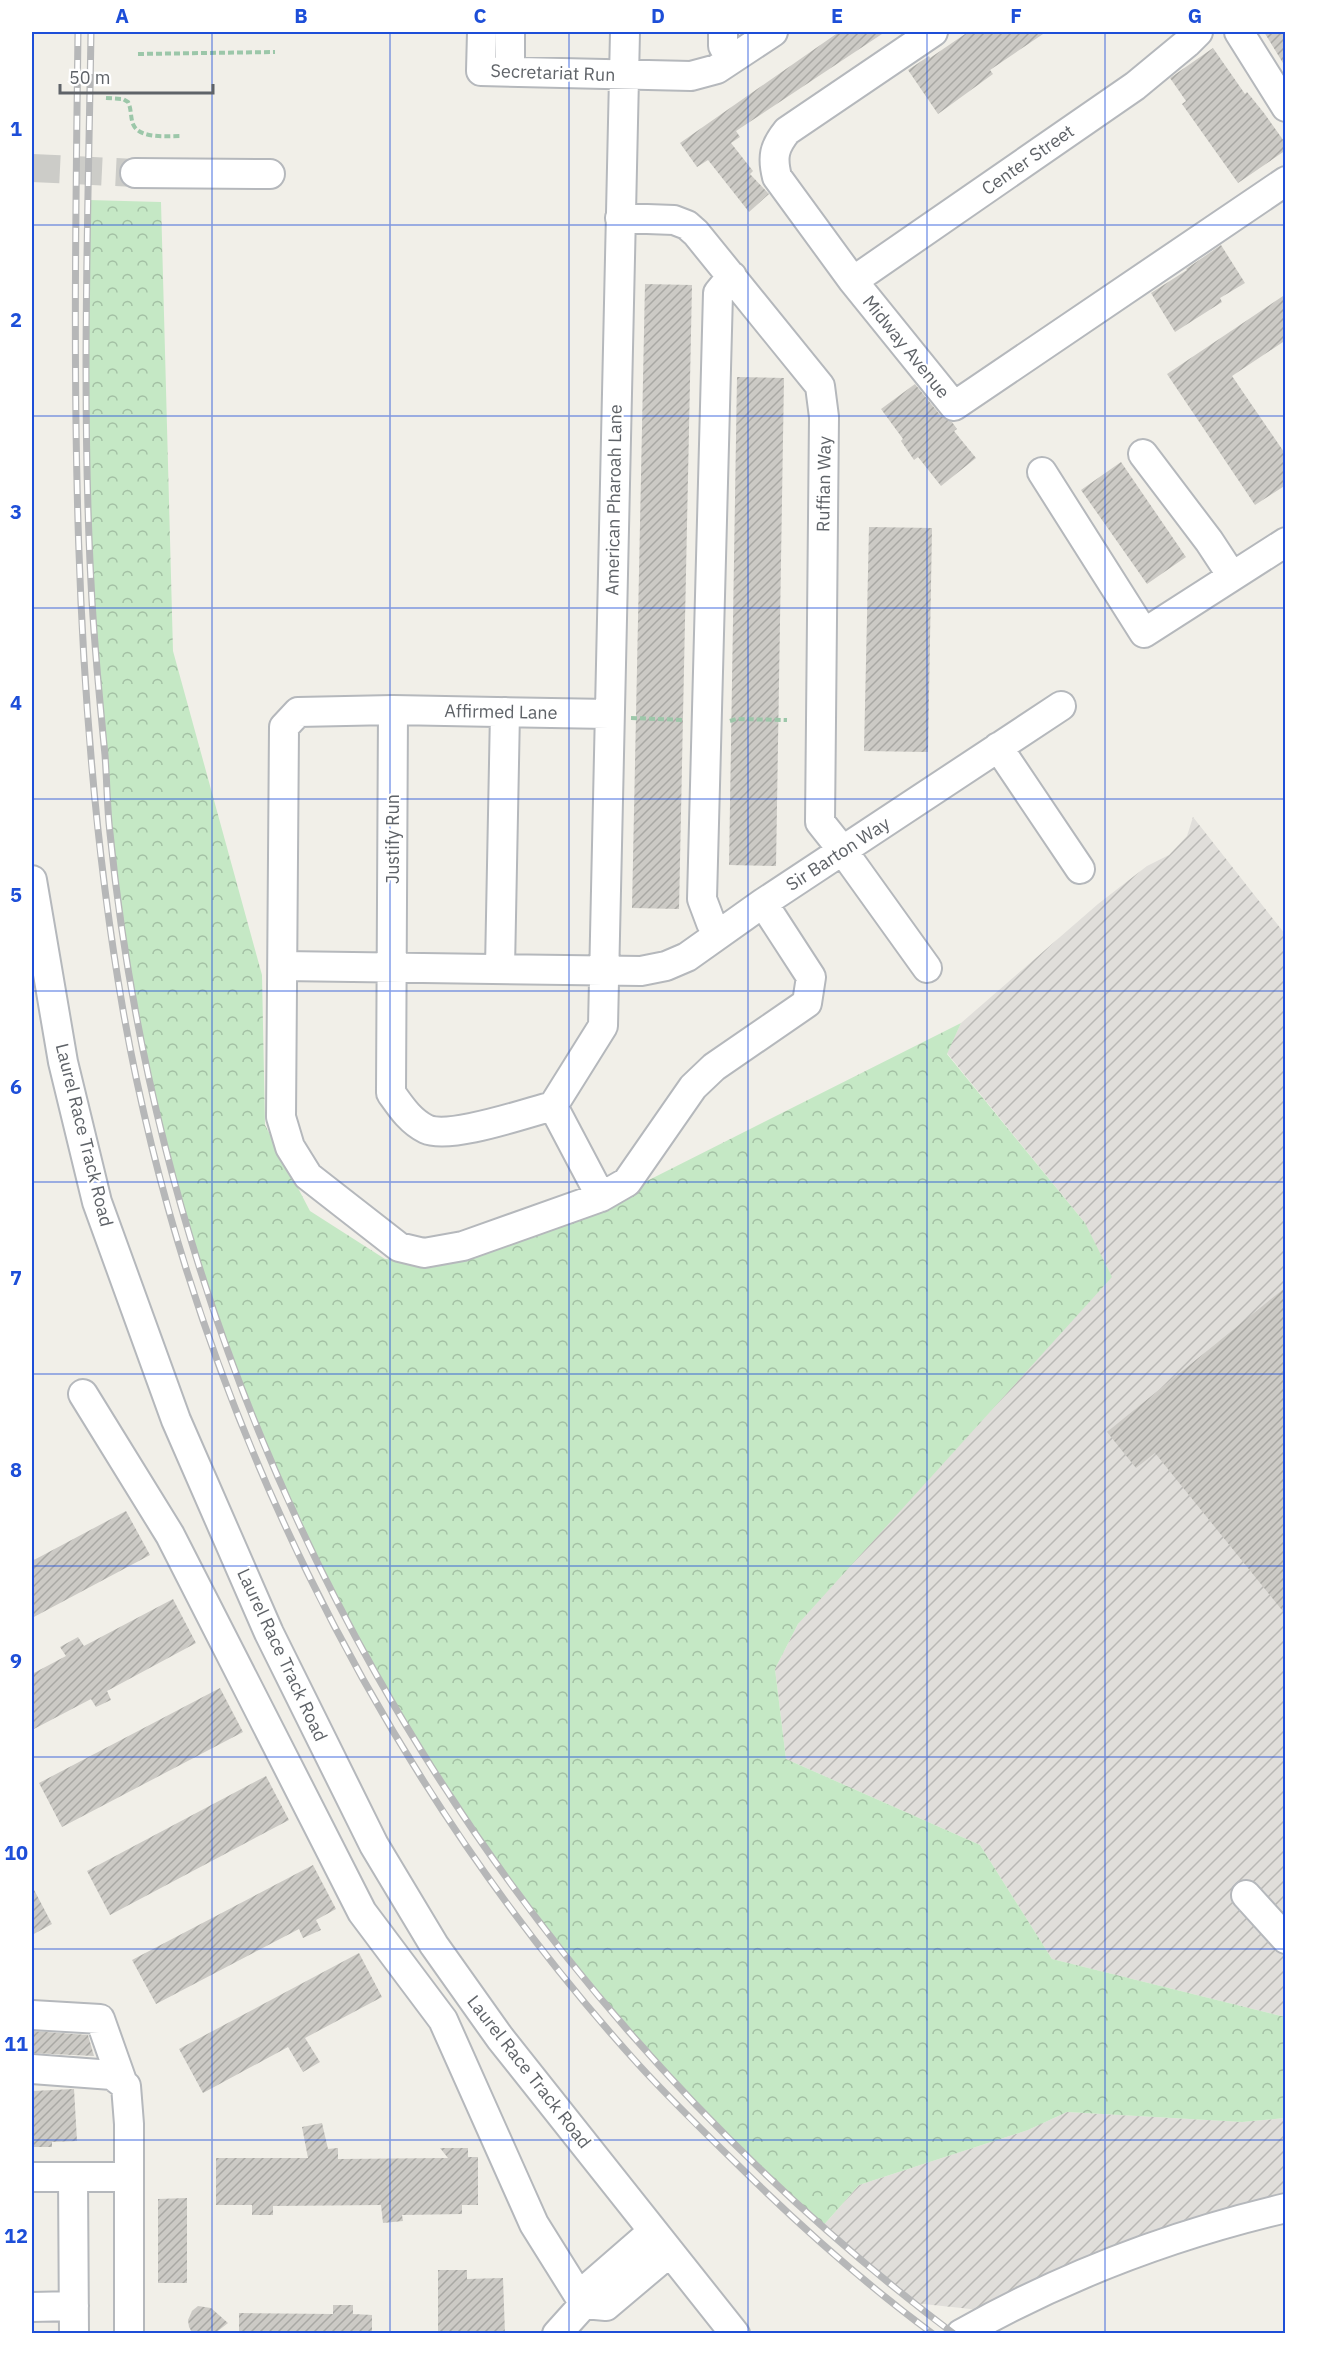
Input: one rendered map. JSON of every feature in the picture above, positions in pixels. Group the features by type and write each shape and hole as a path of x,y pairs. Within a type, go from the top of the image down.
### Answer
{"street":[{"name":"Secretariat Run","path":"482,32 481,70 691,76 717,69 772,32"},
{"path":"510,32 510,71"},
{"name":"American Pharoah Lane","path":"553,1106 603,1026 617,716 620,218 625,32"},
{"path":"723,32 723,46 731,59"},
{"name":"Midway Avenue","path":"933,32 787,131 774,151 774,164 777,177 853,281 954,406 1286,181"},
{"name":"Center Street","path":"853,281 1135,86 1187,44 1198,32"},
{"path":"1239,32 1286,107"},
{"path":"135,173 270,174"},
{"name":"Ruffian Way","path":"620,218 661,218 687,225 732,276 820,386 824,405 820,822 927,968"},
{"path":"719,934 711,922 702,899 718,293 732,276"},
{"path":"1143,454 1209,541 1232,576"},
{"path":"1042,472 1144,633 1283,543"},
{"name":"Sir Barton Way","path":"282,966 641,970 666,966 687,957 763,903 1061,706"},
{"name":"Affirmed Lane","path":"617,716 393,710 298,712 284,727 281,1117 290,1147 308,1176 399,1247 424,1253 463,1245 601,1197 627,1182 693,1087 714,1067 807,1003 811,977 763,903"},
{"name":"Justify Run","path":"393,710 391,1093 408,1116 428,1130 456,1131 553,1106"},
{"path":"500,968 505,712"},
{"path":"998,747 1080,869"},
{"name":"Laurel Race Track Road","path":"32,883 63,1062 97,1202 177,1420 269,1633 374,1845 434,1945 500,2038 735,2334"},
{"path":"553,1106 601,1197"},
{"path":"83,1394 170,1535 362,1912 443,2020 534,2224 584,2304"},
{"path":"1246,1895 1286,1938"},
{"path":"32,2015 100,2019 123,2084"},
{"path":"32,2069 112,2075 126,2086 129,2124 129,2334"},
{"path":"32,2177 129,2177"},
{"path":"32,2307 74,2320 73,2177"},
{"path":"961,2334 1044,2290 1124,2256 1194,2232 1286,2208"},
{"path":"584,2304 606,2306 662,2241"},
{"path":"557,2334 584,2304"}],"path":[{"path":"138,54 275,52"},
{"path":"106,98 123,99 128,102 136,130 146,134 181,136"},
{"path":"617,716 681,719 689,722"},
{"path":"727,722 736,719 787,720"}],"shaded area":[{"path":"1193,817 1285,934 1285,2017 1052,1959 980,1845 786,1759 775,1669 798,1624 1085,1223 947,1053 961,1023 1098,904 1147,866 1169,855 1187,836"},
{"path":"1067,2112 1242,2122 1285,2118 1285,2208 999,2312 914,2303 822,2227 859,2185 1028,2130"}],"green space":[{"path":"88,200 161,202 173,651 262,975 265,1125 310,1211 385,1259 441,1262 631,1189 961,1023 947,1054 1085,1223 1112,1277 798,1624 775,1669 786,1759 980,1845 1052,1959 1285,2017 1285,2118 1242,2122 1067,2112 1028,2130 859,2185 822,2227 776,2185 650,2058 539,1925 396,1710 296,1519 242,1388 183,1215 150,1079 127,954 110,831 92,594 87,399"}],"building":[{"path":"839,32 885,32 736,131 740,137 731,143 753,171 750,174 769,194 749,212 708,160 697,167 680,143"},
{"path":"968,32 1046,32 990,70 993,74 938,114 908,70"},
{"path":"1264,32 1286,32 1286,68"},
{"path":"1213,48 1245,94 1247,92 1286,144 1286,150 1238,183 1182,104 1186,101 1170,78"},
{"path":"1221,245 1245,283 1220,298 1222,302 1175,332 1151,293"},
{"path":"645,284 692,285 679,909 632,908"},
{"path":"1286,294 1286,340 1232,376 1286,455 1286,485 1255,505 1167,374"},
{"path":"737,377 784,378 776,866 729,865"},
{"path":"915,384 941,416 952,422 957,429 954,431 976,458 941,486 918,457 914,460 901,441 903,439 881,409"},
{"path":"1121,462 1186,557 1147,584 1081,490"},
{"path":"869,527 932,528 928,752 864,751"},
{"path":"1286,1287 1286,1615 1155,1453 1136,1468 1107,1432"},
{"path":"126,1511 150,1555 32,1618 32,1561"},
{"path":"173,1599 196,1643 107,1691 111,1700 96,1707 91,1699 32,1730 32,1674 66,1656 60,1647 78,1637 84,1646"},
{"path":"220,1688 243,1732 62,1827 39,1783"},
{"path":"266,1776 289,1820 110,1915 87,1871"},
{"path":"313,1865 336,1909 316,1920 321,1930 303,1938 299,1929 156,2004 132,1960"},
{"path":"32,1886 52,1924 32,1935"},
{"path":"359,1953 382,1997 305,2038 320,2062 303,2072 288,2047 203,2093 179,2049"},
{"path":"32,2031 88,2035 94,2056 32,2053"},
{"path":"74,2089 77,2141 52,2142 52,2147 32,2147 32,2091"},
{"path":"322,2123 328,2149 338,2148 338,2159 448,2158 440,2148 468,2148 468,2157 478,2157 478,2205 462,2205 462,2214 402,2215 403,2221 383,2223 381,2205 273,2206 273,2215 252,2215 252,2205 216,2205 216,2158 308,2158 302,2127"},
{"path":"187,2198 187,2283 158,2283 158,2199"},
{"path":"438,2270 467,2270 467,2279 503,2278 505,2334 438,2334"},
{"path":"333,2305 353,2305 353,2314 372,2315 372,2334 239,2334 239,2313 333,2314"},
{"path":"198,2306 211,2308 228,2323 214,2334 193,2334 188,2320 192,2311"}],"tunnel":[{"path":"32,168 135,173"}],"railway":[{"path":"78,32 75,277 78,522 83,645 92,767 105,889 123,1010 154,1154 195,1297 246,1436 307,1573 377,1704 456,1831 543,1951 638,2064 700,2128 832,2253 933,2334"},
{"path":"91,32 86,316 87,459 92,601 110,833 144,1054 200,1269 277,1475 375,1672 492,1858 628,2031 783,2190 954,2334"}]}
